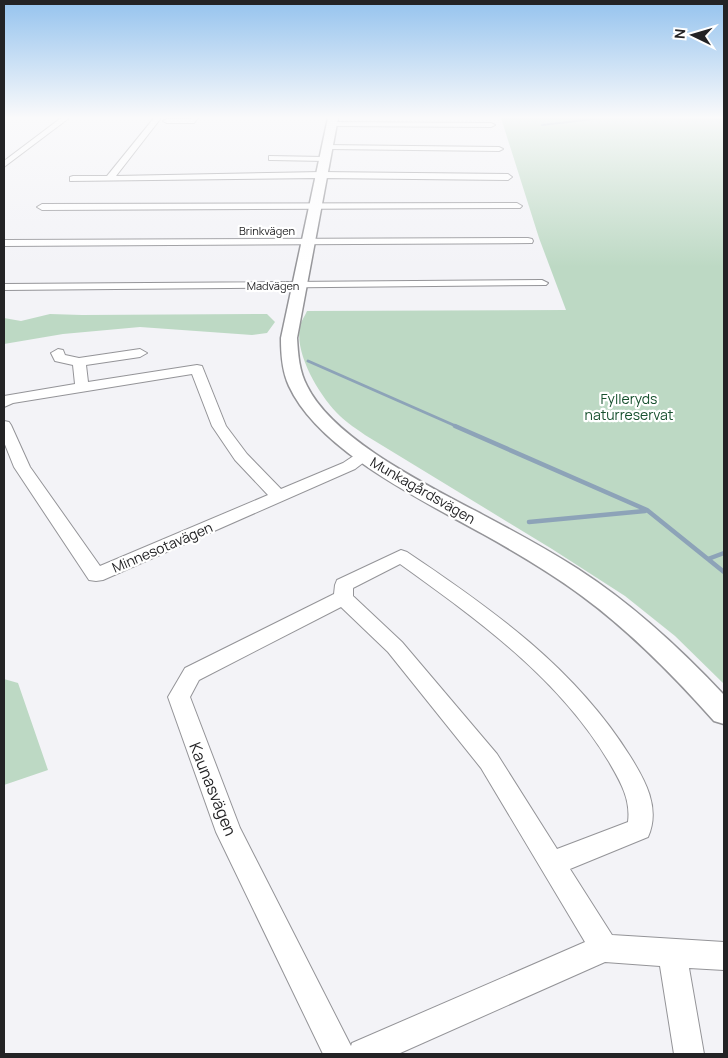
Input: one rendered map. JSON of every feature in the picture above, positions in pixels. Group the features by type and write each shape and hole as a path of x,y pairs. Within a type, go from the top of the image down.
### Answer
{"street":[{"path":"110,178 119,167"},
{"path":"73,179 110,178 237,167"},
{"name":"Munkagårdsvägen","path":"323,167 289,338 289,353 294,376 305,398 342,437 364,456 391,474 498,532 569,575 653,639 689,673 724,713"},
{"path":"404,167 508,177"},
{"path":"42,207 517,206"},
{"name":"Brinkvägen","path":"6,243 528,241"},
{"name":"Madvägen","path":"4,287 542,283"},
{"path":"58,353 60,358 78,362 140,353"},
{"path":"78,362 82,388"},
{"path":"4,404 9,399 197,370 219,426 241,457 278,496"},
{"name":"Minnesotavägen","path":"4,425 22,467 96,575 349,466 364,456"},
{"path":"553,863 639,829 643,812 637,790 616,751 589,714 568,690 498,626 401,556 344,585 343,598 395,647 489,761 604,948"},
{"name":"Kaunasvägen","path":"339,1054 229,832 179,697 192,674 343,598"},
{"path":"363,1054 604,948 724,956"},
{"path":"672,952 689,1054"}],"green space":[{"name":"Fylleryds naturreservat","path":"517,167 724,167 724,684 675,636 625,596 349,424 324,398 305,362 299,337 301,324 307,311 566,310 539,238"},
{"path":"50,314 267,314 275,322 267,333 252,335 140,327 63,334 4,344 4,318 21,321"},
{"path":"4,679 18,683 48,770 4,785"}],"waterway":[{"path":"308,361 458,427"},
{"path":"455,426 647,510 724,572"},
{"path":"529,522 645,511"},
{"path":"708,559 724,553"}]}
